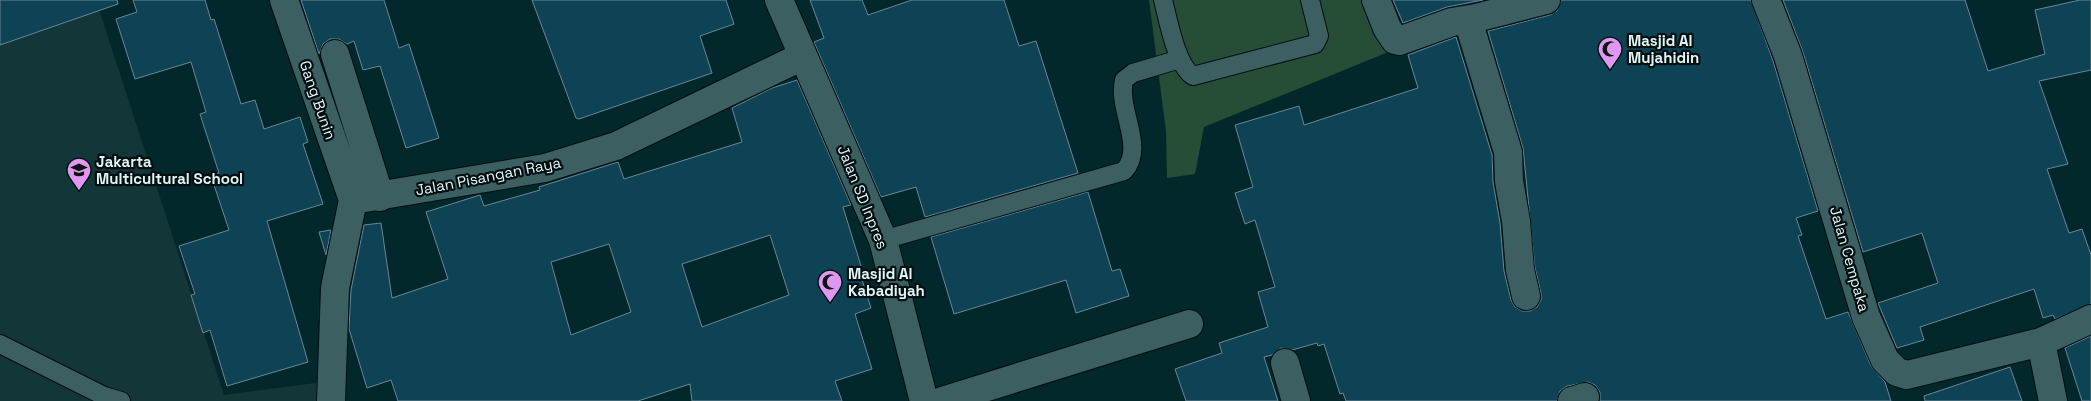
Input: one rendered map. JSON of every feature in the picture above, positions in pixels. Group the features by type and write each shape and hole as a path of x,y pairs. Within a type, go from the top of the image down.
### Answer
{"street":[{"name":"Gang Bunin","path":"284,0 354,200"},
{"path":"779,0 803,56"},
{"path":"1376,0 1387,28 1396,41 1452,22 1468,20 1546,0"},
{"name":"Jalan Cempaka","path":"1766,0 1788,56 1866,317 1885,360 1897,372 1907,375 2041,342 2091,319"},
{"path":"1468,20 1508,152 1508,181 1516,221 1520,270 1526,296"},
{"path":"335,54 380,197"},
{"name":"Jalan Pisangan Raya","path":"354,200 545,168 616,146 803,56"},
{"name":"Jalan SD Inpres","path":"803,56 883,240 924,401"},
{"path":"331,401 334,288 354,200"},
{"path":"942,401 1189,324"},
{"path":"2041,342 2053,401"},
{"path":"1285,363 1296,401"}],"lane":[{"path":"1163,0 1180,58 1193,76 1305,48 1314,44 1319,36 1310,0"},
{"path":"883,240 1124,171 1130,165 1134,152 1121,95 1124,80 1133,73 1180,58"},
{"path":"0,344 104,396 121,401"}],"shaded area":[{"name":"Jakarta Multicultural School","path":"0,0 96,0 224,395 323,382 325,401 0,401"}],"green space":[{"path":"1149,0 1388,0 1403,46 1204,127 1195,174 1167,178 1166,131"}],"building":[{"path":"0,0 117,0 118,4 0,45"},
{"path":"133,0 205,0 211,20 214,19 241,104 255,100 264,129 300,117 308,142 303,144 323,204 267,221 308,362 227,386 210,330 203,333 191,295 195,294 179,246 229,230 211,176 219,173 200,114 206,112 191,62 135,79 116,19 137,12"},
{"path":"301,0 384,0 399,48 409,44 439,138 406,148 380,66 363,70 354,41 347,44 339,39 330,39 323,44 319,54"},
{"path":"532,0 726,0 734,24 700,36 712,73 579,119 576,118"},
{"path":"810,0 862,0 868,15 912,0 1004,0 1019,46 1036,41 1078,173 925,217 916,187 881,197 814,42 824,38"},
{"path":"1393,0 1483,0 1447,7 1403,23"},
{"path":"1561,0 1751,0 1773,61 1818,211 1796,218 1802,235 1798,236 1826,319 1848,312 1871,366 1885,382 1891,401 1600,401 1600,392 1595,385 1588,382 1567,386 1560,391 1557,401 1346,401 1343,393 1340,394 1324,344 1318,346 1317,343 1292,350 1281,348 1272,355 1264,357 1278,401 1186,401 1175,369 1222,353 1219,343 1268,327 1258,292 1275,287 1255,220 1245,224 1235,193 1253,187 1235,125 1299,106 1304,125 1418,88 1408,55 1456,37 1492,155 1493,182 1500,223 1504,271 1511,300 1515,307 1522,311 1530,311 1537,307 1541,300 1541,293 1535,268 1523,148 1488,31 1550,15 1557,11"},
{"path":"1783,0 1965,0 1988,71 2045,54 2035,10 2080,0 2091,0 2091,70 2039,81 2068,164 2047,169 2069,233 2082,229 2091,255 2091,304 2055,319 2053,315 2043,318 2034,289 1920,327 1924,340 1897,348 1878,303 1938,283 1922,233 1863,252 1803,52"},
{"path":"797,80 851,205 843,207 861,266 858,267 871,308 855,314 872,369 835,381 842,401 692,401 690,384 638,401 398,401 391,380 367,388 349,329 351,290 364,225 381,223 392,298 448,279 426,212 480,195 484,206 540,190 539,187 618,162 624,179 742,142 732,108 772,88","holes":["770,235 789,295 702,327 682,264","609,244 631,312 571,335 551,262"]},
{"path":"1088,192 1112,271 1120,269 1129,296 1076,313 1066,280 954,314 931,237"},
{"path":"331,230 326,255 319,232"},
{"path":"2091,336 2091,401 2082,401 2065,348"},
{"path":"2010,367 2022,401 1925,401 1924,396"}],"place":[{"name":"Masjid Al Mujahidin","path":"1610,70"},
{"name":"Jakarta Multicultural School","path":"79,191"},
{"name":"Masjid Al Kabadiyah","path":"830,303"}]}
